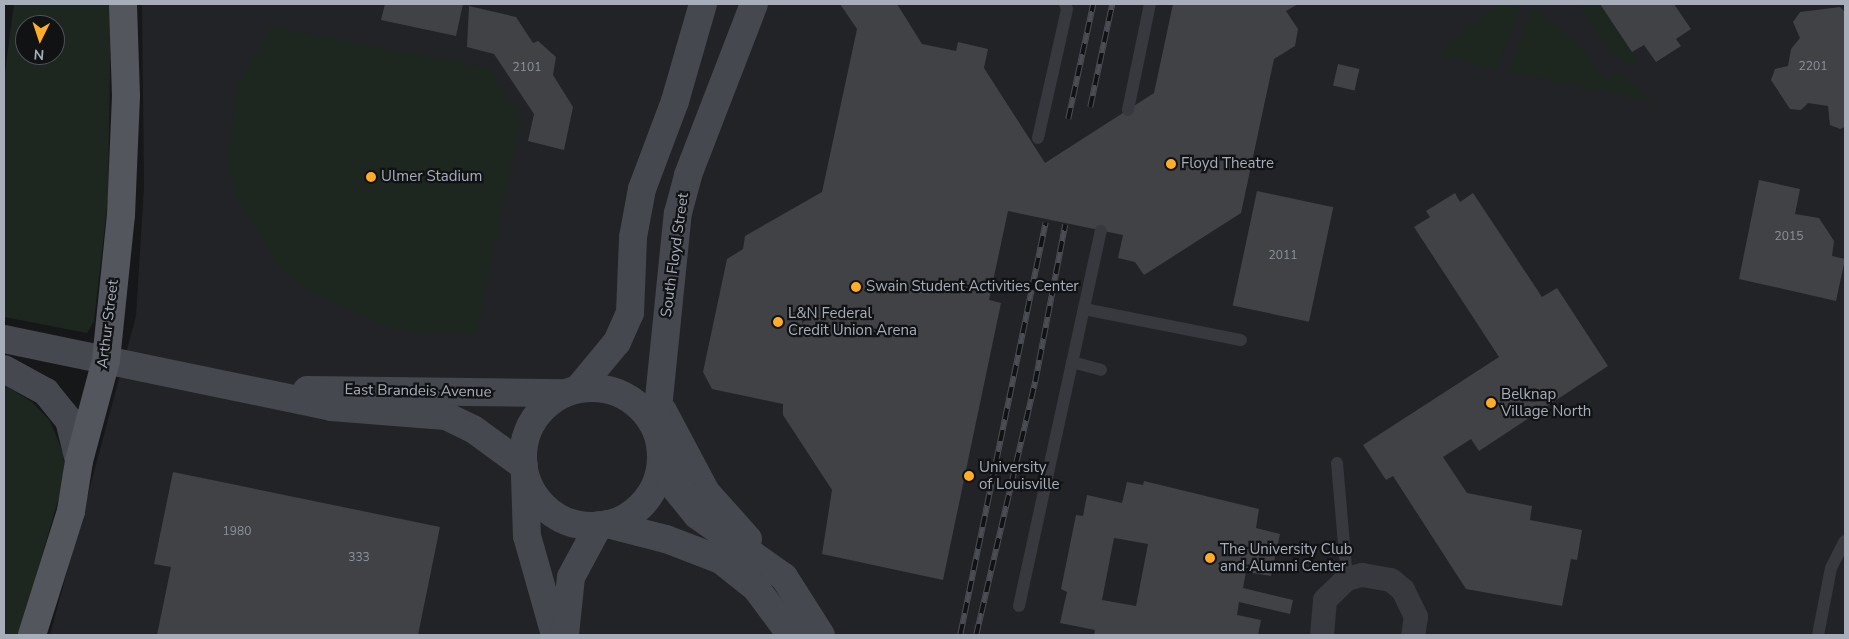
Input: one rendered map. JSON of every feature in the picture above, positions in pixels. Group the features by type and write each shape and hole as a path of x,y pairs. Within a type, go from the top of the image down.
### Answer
{"main road":[{"name":"Arthur Street","path":"32,635 71,511 79,461 106,360 121,205 126,96 123,4"},
{"path":"556,635 527,536 525,470 530,427 544,407 571,391 616,342 630,313 632,244 642,189 675,101 703,4"},
{"name":"South Floyd Street","path":"656,428 678,213 691,166 754,4"},
{"name":"East Brandeis Avenue","path":"4,339 271,392 331,407 446,416 474,429 525,470"},
{"path":"4,369 46,392 69,420 79,461"},
{"name":"East Brandeis Avenue","path":"271,392 571,391"},
{"path":"571,391 624,395 637,404 656,428 662,460 670,482 697,515 774,567"},
{"path":"658,394 666,421 706,492 774,567 805,606 821,635"},
{"path":"565,635 571,577 603,525 624,518 651,494 662,460"},
{"path":"525,470 534,495 558,517 666,539 720,560 756,588 791,635"}],"street":[{"path":"1322,635 1325,600 1347,579 1362,574 1391,580 1411,602 1421,634"}],"lane":[{"path":"1038,138 1067,9 1065,4"},
{"path":"1128,110 1150,4"},
{"path":"1019,606 1101,231"},
{"path":"1084,309 1241,340"},
{"path":"1072,362 1101,370"},
{"path":"1337,463 1347,579"},
{"path":"1818,635 1831,568 1845,541"}],"shaded area":[{"path":"14,4 111,4 108,198 94,321 87,333 4,317 4,80"},
{"name":"University of Louisville","path":"142,4 1845,4 1845,635 50,635 136,316 144,187"},
{"path":"1496,4 1521,4 1498,70 1438,55"},
{"path":"1579,4 1600,4 1638,61 1630,66 1606,47"},
{"path":"1532,7 1582,47 1605,81 1618,72 1654,102 1509,72"},
{"name":"Ulmer Stadium","path":"271,27 489,68 522,119 476,333 424,335 390,327 310,293 280,268 236,196 227,159 238,85"},
{"path":"4,385 32,402 50,421 63,453 65,476 19,635 4,635"}],"building":[{"path":"385,4 463,4 456,36 381,20"},
{"name":"Swain Student Activities Center","path":"840,4 897,4 922,44 956,51 958,42 988,49 984,68 1045,163 1154,93 1173,4 1298,4 1286,11 1298,29 1295,46 1274,59 1241,213 1144,275 1135,262 1118,258 1123,235 1008,211 989,300 1001,303 943,580 822,554 832,490 783,415 783,404 712,389 703,372 727,259 743,249 745,236 822,192 857,29"},
{"path":"1600,4 1674,4 1691,29 1676,39 1681,46 1656,62 1644,45 1632,52"},
{"path":"469,6 516,17 533,43 538,41 556,57 553,75 573,107 564,150 528,141 534,114 494,54 467,47"},
{"path":"1840,7 1845,12 1845,127 1840,129 1830,125 1828,106 1808,103 1801,110 1790,109 1771,80 1775,69 1788,66 1791,49 1800,38 1793,22 1800,12"},
{"path":"1338,64 1359,69 1354,90 1333,85"},
{"path":"1759,180 1800,189 1795,214 1819,218 1834,241 1832,256 1845,259 1836,301 1739,279"},
{"path":"1257,191 1333,207 1309,322 1233,305"},
{"name":"Belknap Village North","path":"1455,193 1460,202 1473,193 1542,297 1557,288 1608,366 1479,451 1471,439 1443,457 1467,493 1532,506 1530,520 1582,530 1577,560 1571,559 1562,606 1466,589 1393,476 1386,480 1363,445 1499,357 1414,227 1430,217 1426,211"},
{"path":"173,472 440,527 418,635 157,635 171,567 154,564"},
{"name":"The University Club and Alumni Center","path":"1144,481 1259,509 1256,528 1280,534 1271,576 1246,572 1243,588 1293,600 1290,614 1239,602 1237,615 1261,620 1258,635 1094,635 1095,630 1060,623 1067,592 1061,589 1076,515 1083,516 1087,495 1122,503 1127,482 1143,485","holes":["1114,538 1148,544 1136,606 1102,600"]}],"railway":[{"path":"1068,119 1093,4"},
{"path":"1090,107 1112,4"},
{"path":"960,635 1045,223"},
{"path":"976,635 1035,382 1065,225"}],"place":[{"name":"Floyd Theatre","path":"1171,164"},
{"name":"Ulmer Stadium","path":"371,177"},
{"name":"Swain Student Activities Center","path":"856,287"},
{"name":"L&N Federal Credit Union Arena","path":"778,322"},
{"name":"Belknap Village North","path":"1491,403"},
{"name":"University of Louisville","path":"969,476"},
{"name":"The University Club and Alumni Center","path":"1210,558"}]}
